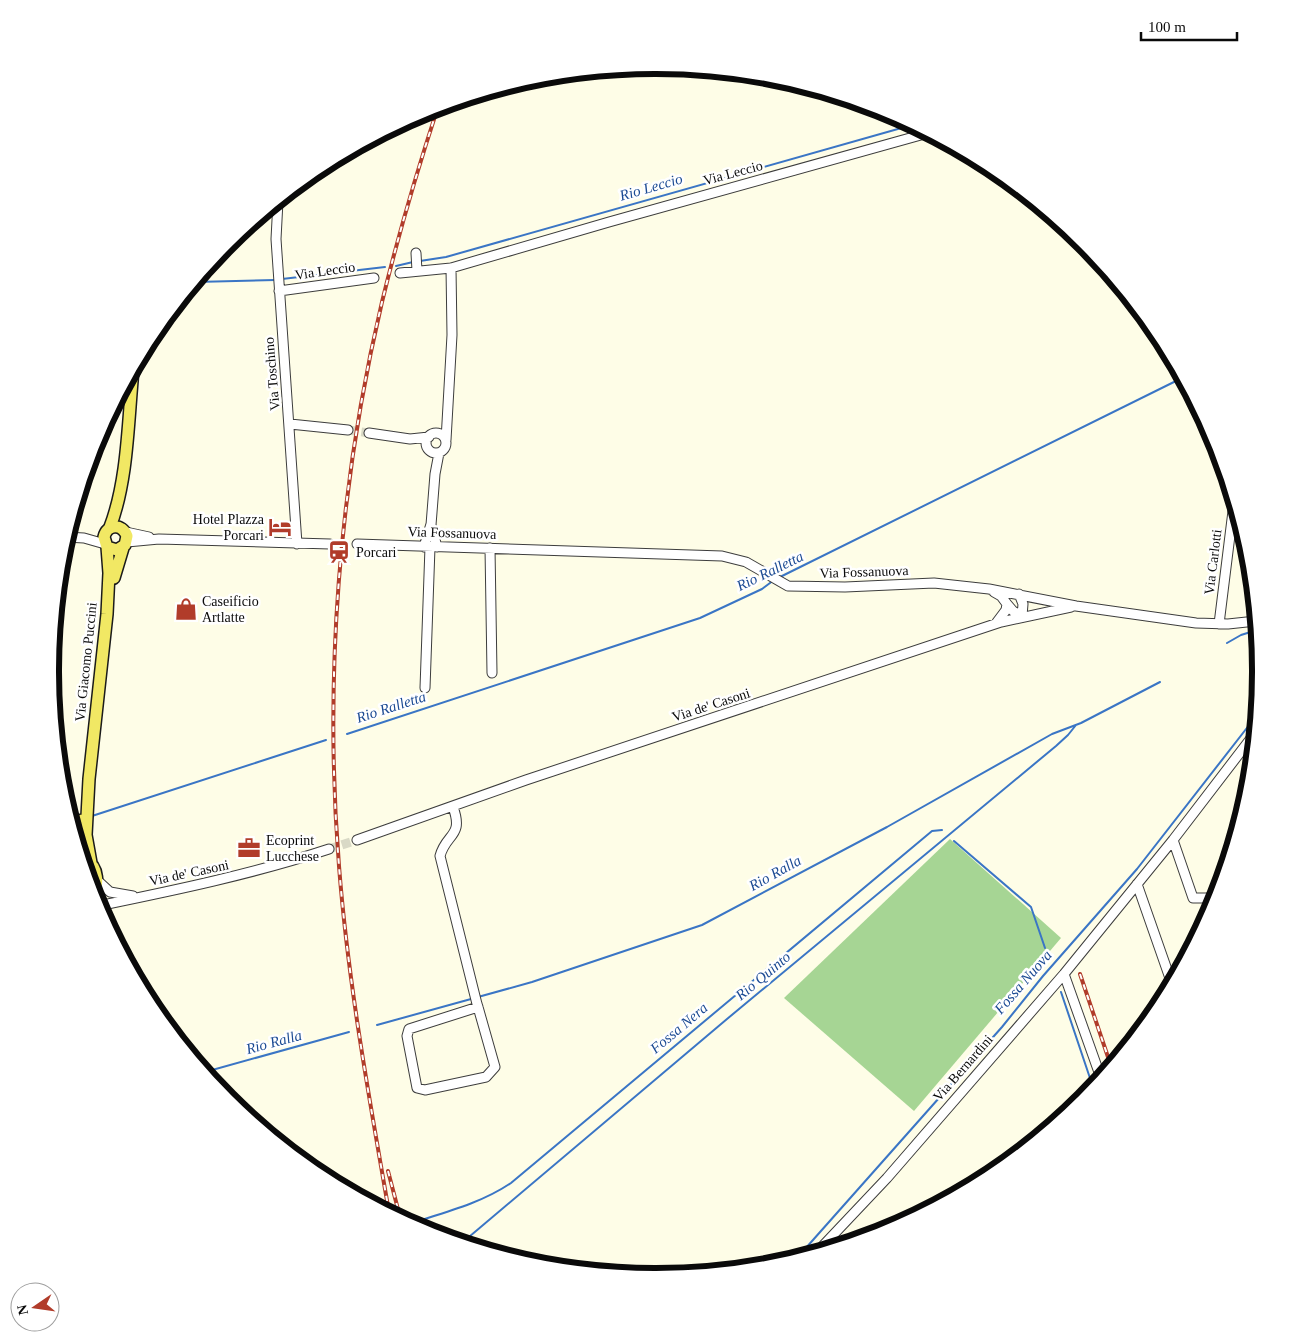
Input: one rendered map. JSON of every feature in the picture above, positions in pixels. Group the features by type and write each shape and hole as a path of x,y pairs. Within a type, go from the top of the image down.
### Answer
{"main road":[{"path":"108,614 115,572 125,538 122,508 123,468 131,387"},
{"path":"123,468 115,512 104,537 106,545 117,550 125,538"},
{"path":"108,529 116,526 125,538"},
{"name":"Via Giacomo Puccini","path":"87,851 89,779 108,614 109,567 106,545"},
{"name":"Via Giacomo Puccini","path":"79,827 89,779"}],"street":[{"name":"Via Leccio","path":"400,273 451,268 918,136"},
{"name":"Via Toschino","path":"278,210 276,239 298,544"},
{"path":"416,255 417,271"},
{"path":"410,439 433,451 446,446 442,437 447,415 452,335 451,268"},
{"name":"Via Leccio","path":"279,283 374,278"},
{"path":"290,424 348,430"},
{"path":"369,433 410,439 429,437 433,434 442,437"},
{"path":"424,688 435,474 433,451 426,441 429,437"},
{"name":"Via Carlotti","path":"1219,624 1232,518"},
{"path":"84,538 108,529"},
{"path":"74,537 84,538 106,545"},
{"path":"125,538 330,544"},
{"name":"Via Fossanuova","path":"357,544 722,556 746,562 788,586 810,588 934,583 990,589 1076,606 1196,623 1219,624 1250,621"},
{"path":"490,548 492,672"},
{"path":"990,589 1001,596 1013,611 1022,616 1023,604 1019,594"},
{"path":"997,623 1006,610 1007,604"},
{"name":"Via de' Casoni","path":"357,840 526,780 997,623 1022,616 1076,606"},
{"name":"Via Bernardini","path":"825,1243 887,1178 1064,974 1248,742"},
{"path":"453,807 457,825 455,833 442,848 440,856 494,1067 486,1077 425,1090 417,1088 407,1036 410,1029 477,1005"},
{"path":"1172,840 1193,898 1207,898"},
{"name":"Via de' Casoni","path":"106,904 240,876 289,863 330,849"},
{"name":"Via de' Casoni","path":"97,880 115,894 141,897"},
{"path":"1137,884 1169,975"},
{"path":"1064,974 1098,1070"}],"green space":[{"path":"950,839 1061,938 914,1111 784,998"}],"waterway":[{"name":"Rio Leccio","path":"420,261 446,257 901,128"},
{"name":"Rio Leccio","path":"396,266 413,262"},
{"name":"Rio Leccio","path":"282,279 385,267"},
{"name":"Rio Leccio","path":"204,282 275,280"},
{"name":"Rio Ralletta","path":"778,578 1176,381"},
{"name":"Rio Ralletta","path":"347,734 700,618 762,589 774,580"},
{"name":"Rio Ralla","path":"1227,643 1251,632"},
{"name":"Rio Ralla","path":"478,997 532,982 702,925 887,827 1052,734 1081,723 1160,682"},
{"name":"Rio Quinto","path":"469,1237 727,1019 1056,746 1076,725"},
{"name":"Fossa Nuova","path":"806,1248 1002,1027 1043,976 1137,869 1250,725"},
{"name":"Rio Ralletta","path":"92,816 326,740"},
{"name":"Fossa Nera","path":"422,1220 478,1201 511,1183 932,831 942,830"},
{"name":"Fossa Nera","path":"954,841 1031,907 1045,948"},
{"name":"Fossa Nera","path":"1061,992 1090,1079"},
{"name":"Rio Ralla","path":"377,1025 471,999"},
{"name":"Rio Ralla","path":"213,1070 349,1032"}],"tunnel":[{"path":"348,430 369,433"},
{"path":"329,849 357,840"}],"railway":[{"path":"388,1204 360,1039 343,909 335,796 333,725 335,653 346,511 367,371 395,253 415,179 435,117"},
{"path":"1080,974 1109,1059"},
{"path":"388,1171 398,1209"}],"place":[{"name":"Hotel Plazza Porcari","path":"280,527"},
{"name":"Porcari","path":"339,552"},
{"name":"Caseificio Artlatte","path":"186,609"},
{"name":"Ecoprint Lucchese","path":"249,848"}]}
